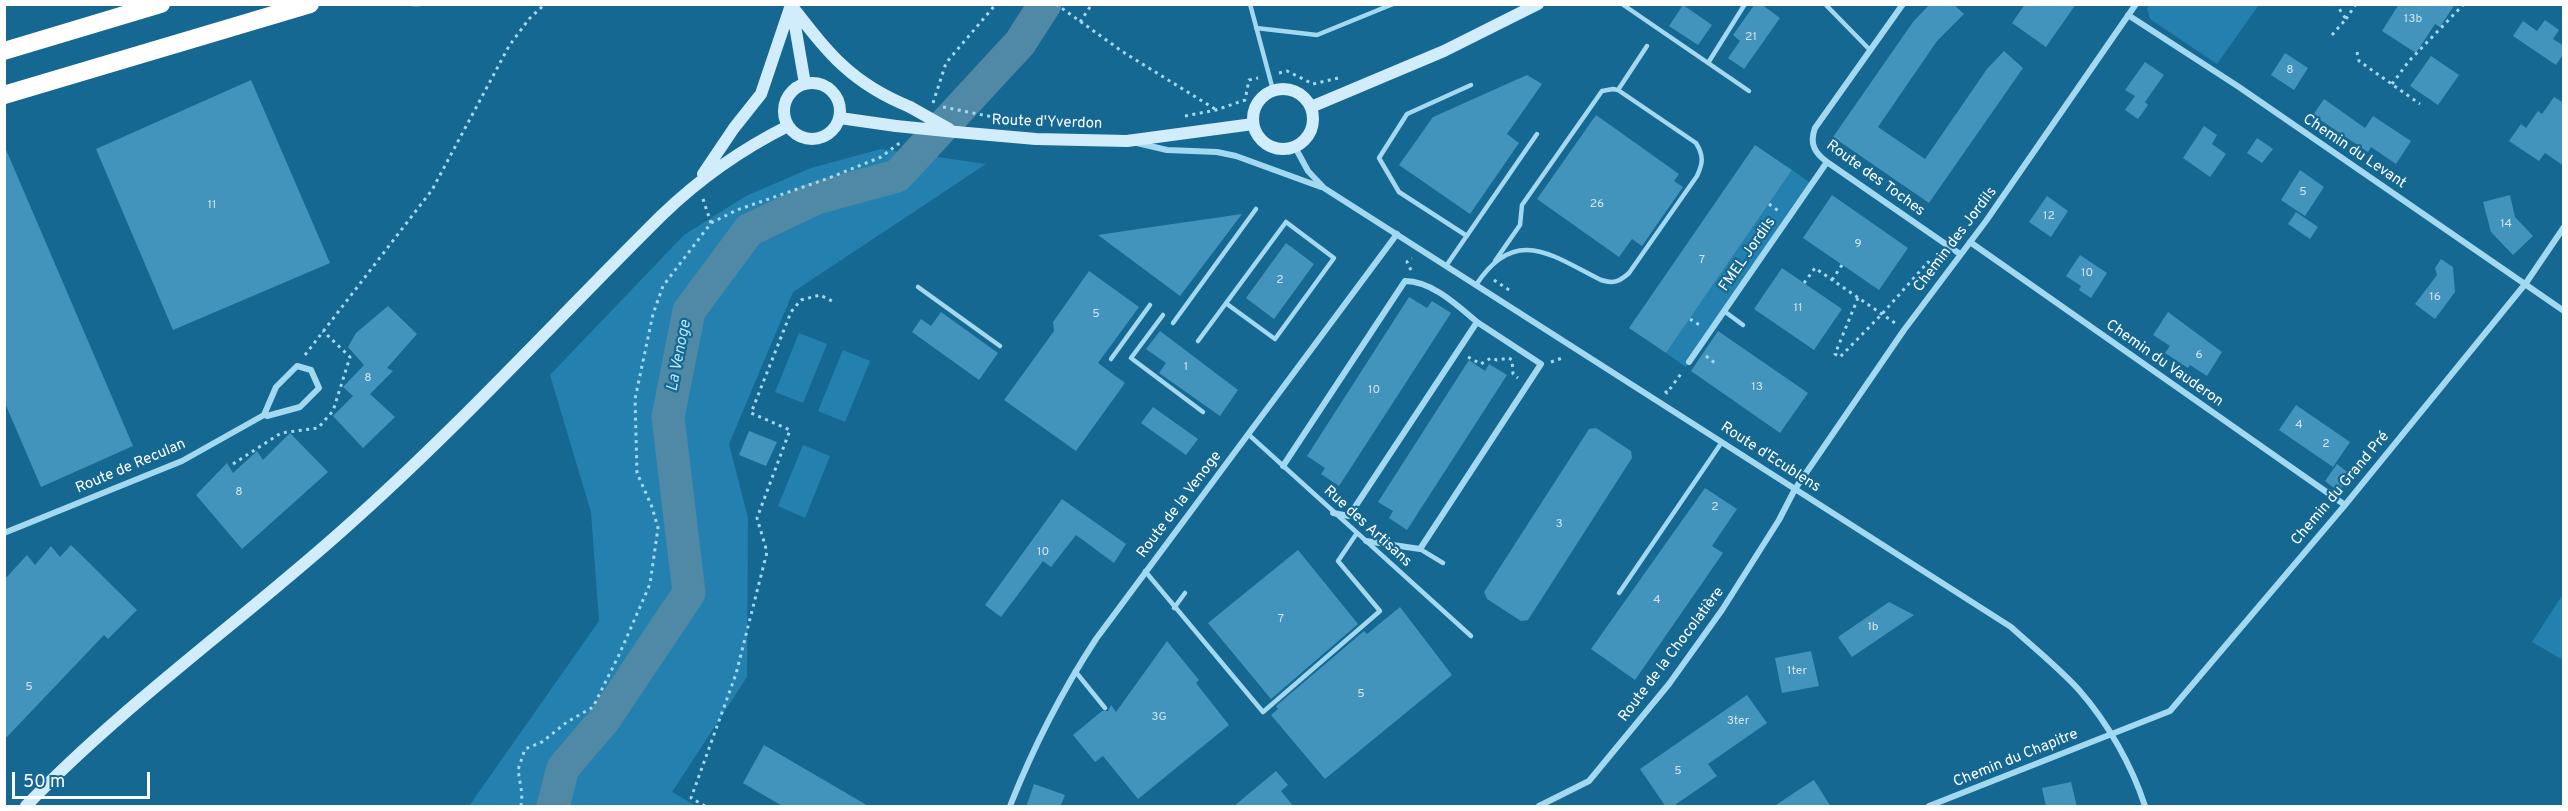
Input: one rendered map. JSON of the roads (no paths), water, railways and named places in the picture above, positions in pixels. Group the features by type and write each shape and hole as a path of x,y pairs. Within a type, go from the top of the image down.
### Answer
{"highway":[{"path":"4,51 161,4"},
{"path":"4,95 310,4"}],"main road":[{"path":"1311,107 1444,51 1538,4"},
{"path":"791,5 805,84"},
{"path":"791,5 831,56 848,72 882,94 916,105 956,132"},
{"path":"698,183 734,128 761,94 791,5"},
{"path":"805,84 819,84 834,93 838,101 840,118 831,133 814,140 796,135 788,126 783,113 784,104 794,89 805,84"},
{"path":"1272,90 1291,90 1306,100 1311,107 1312,126 1309,135 1295,147 1274,148 1257,135 1253,124 1255,108 1265,94 1272,90"},
{"name":"Route d'Yverdon","path":"840,118 1005,137 1126,141 1253,124"},
{"path":"26,807 87,747 327,544 391,486 661,216 698,183 749,147 788,126"}],"street":[{"name":"Route des Toches","path":"1903,4 1815,128 1812,141 1814,149 1827,162 1960,254"},
{"name":"Chemin des Jordils","path":"1795,489 1904,330 1970,242 2136,4"},
{"name":"Chemin du Levant","path":"2128,15 2526,283 2564,311"},
{"name":"Route d'Ecublens","path":"1126,141 1167,150 1217,152 1236,156 1324,188 2012,627 2079,691 2111,733 2139,786 2145,807"},
{"name":"Route d'Ecublens","path":"1295,147 1308,171 1324,188"},
{"name":"FMEL Jordils","path":"1689,362 1827,162"},
{"name":"Chemin du Grand Pré","path":"2111,733 2170,711 2345,505 2526,283 2564,227"},
{"name":"Route de la Venoge","path":"1010,807 1025,769 1075,671 1145,572 1397,234"},
{"name":"Chemin du Vauderon","path":"1970,242 2345,505"},
{"path":"1283,466 1406,281 1418,281 1541,364 1420,549 1366,541"},
{"path":"1334,513 1350,516 1477,322"},
{"name":"Route de Reculan","path":"4,533 182,461 264,415 300,407 319,388 311,370 297,366 276,387 264,415"},
{"name":"Route de la Chocolatière","path":"1539,807 1589,782 1662,692 1722,610 1779,520 1795,489"},
{"name":"Chemin du Chapitre","path":"1929,807 2111,733"}],"lane":[{"path":"412,4 420,4"},
{"path":"1250,4 1272,90"},
{"path":"1256,28 1317,35 1393,4"},
{"path":"1622,4 1749,92"},
{"path":"1708,63 1745,4"},
{"path":"1825,4 1869,49"},
{"path":"1618,90 1647,46"},
{"path":"1467,236 1399,192 1379,158 1407,114 1471,85"},
{"path":"1476,285 1520,225 1522,205 1599,95 1607,89 1618,90 1696,143 1702,159 1697,176 1629,273 1620,281 1611,283 1601,280 1542,250 1525,249 1495,261"},
{"path":"1446,266 1537,134"},
{"path":"1173,323 1256,209"},
{"path":"1198,341 1286,222 1335,258 1275,339 1227,304"},
{"path":"918,287 999,346"},
{"path":"1111,359 1150,305"},
{"path":"1724,311 1743,325"},
{"path":"1163,315 1131,358 1203,412"},
{"name":"Rue des Artisans","path":"1248,434 1471,636"},
{"path":"1619,593 1722,442"},
{"path":"1145,572 1263,712 1380,611 1338,561 1356,533"},
{"path":"1420,549 1443,563"},
{"path":"1174,608 1185,593"},
{"path":"1075,671 1105,708"}],"waterway":[{"name":"La Venoge","path":"553,806 563,768 604,720 689,593 668,417 689,311 749,230 816,198 897,176 1020,43 1045,4"}]}
